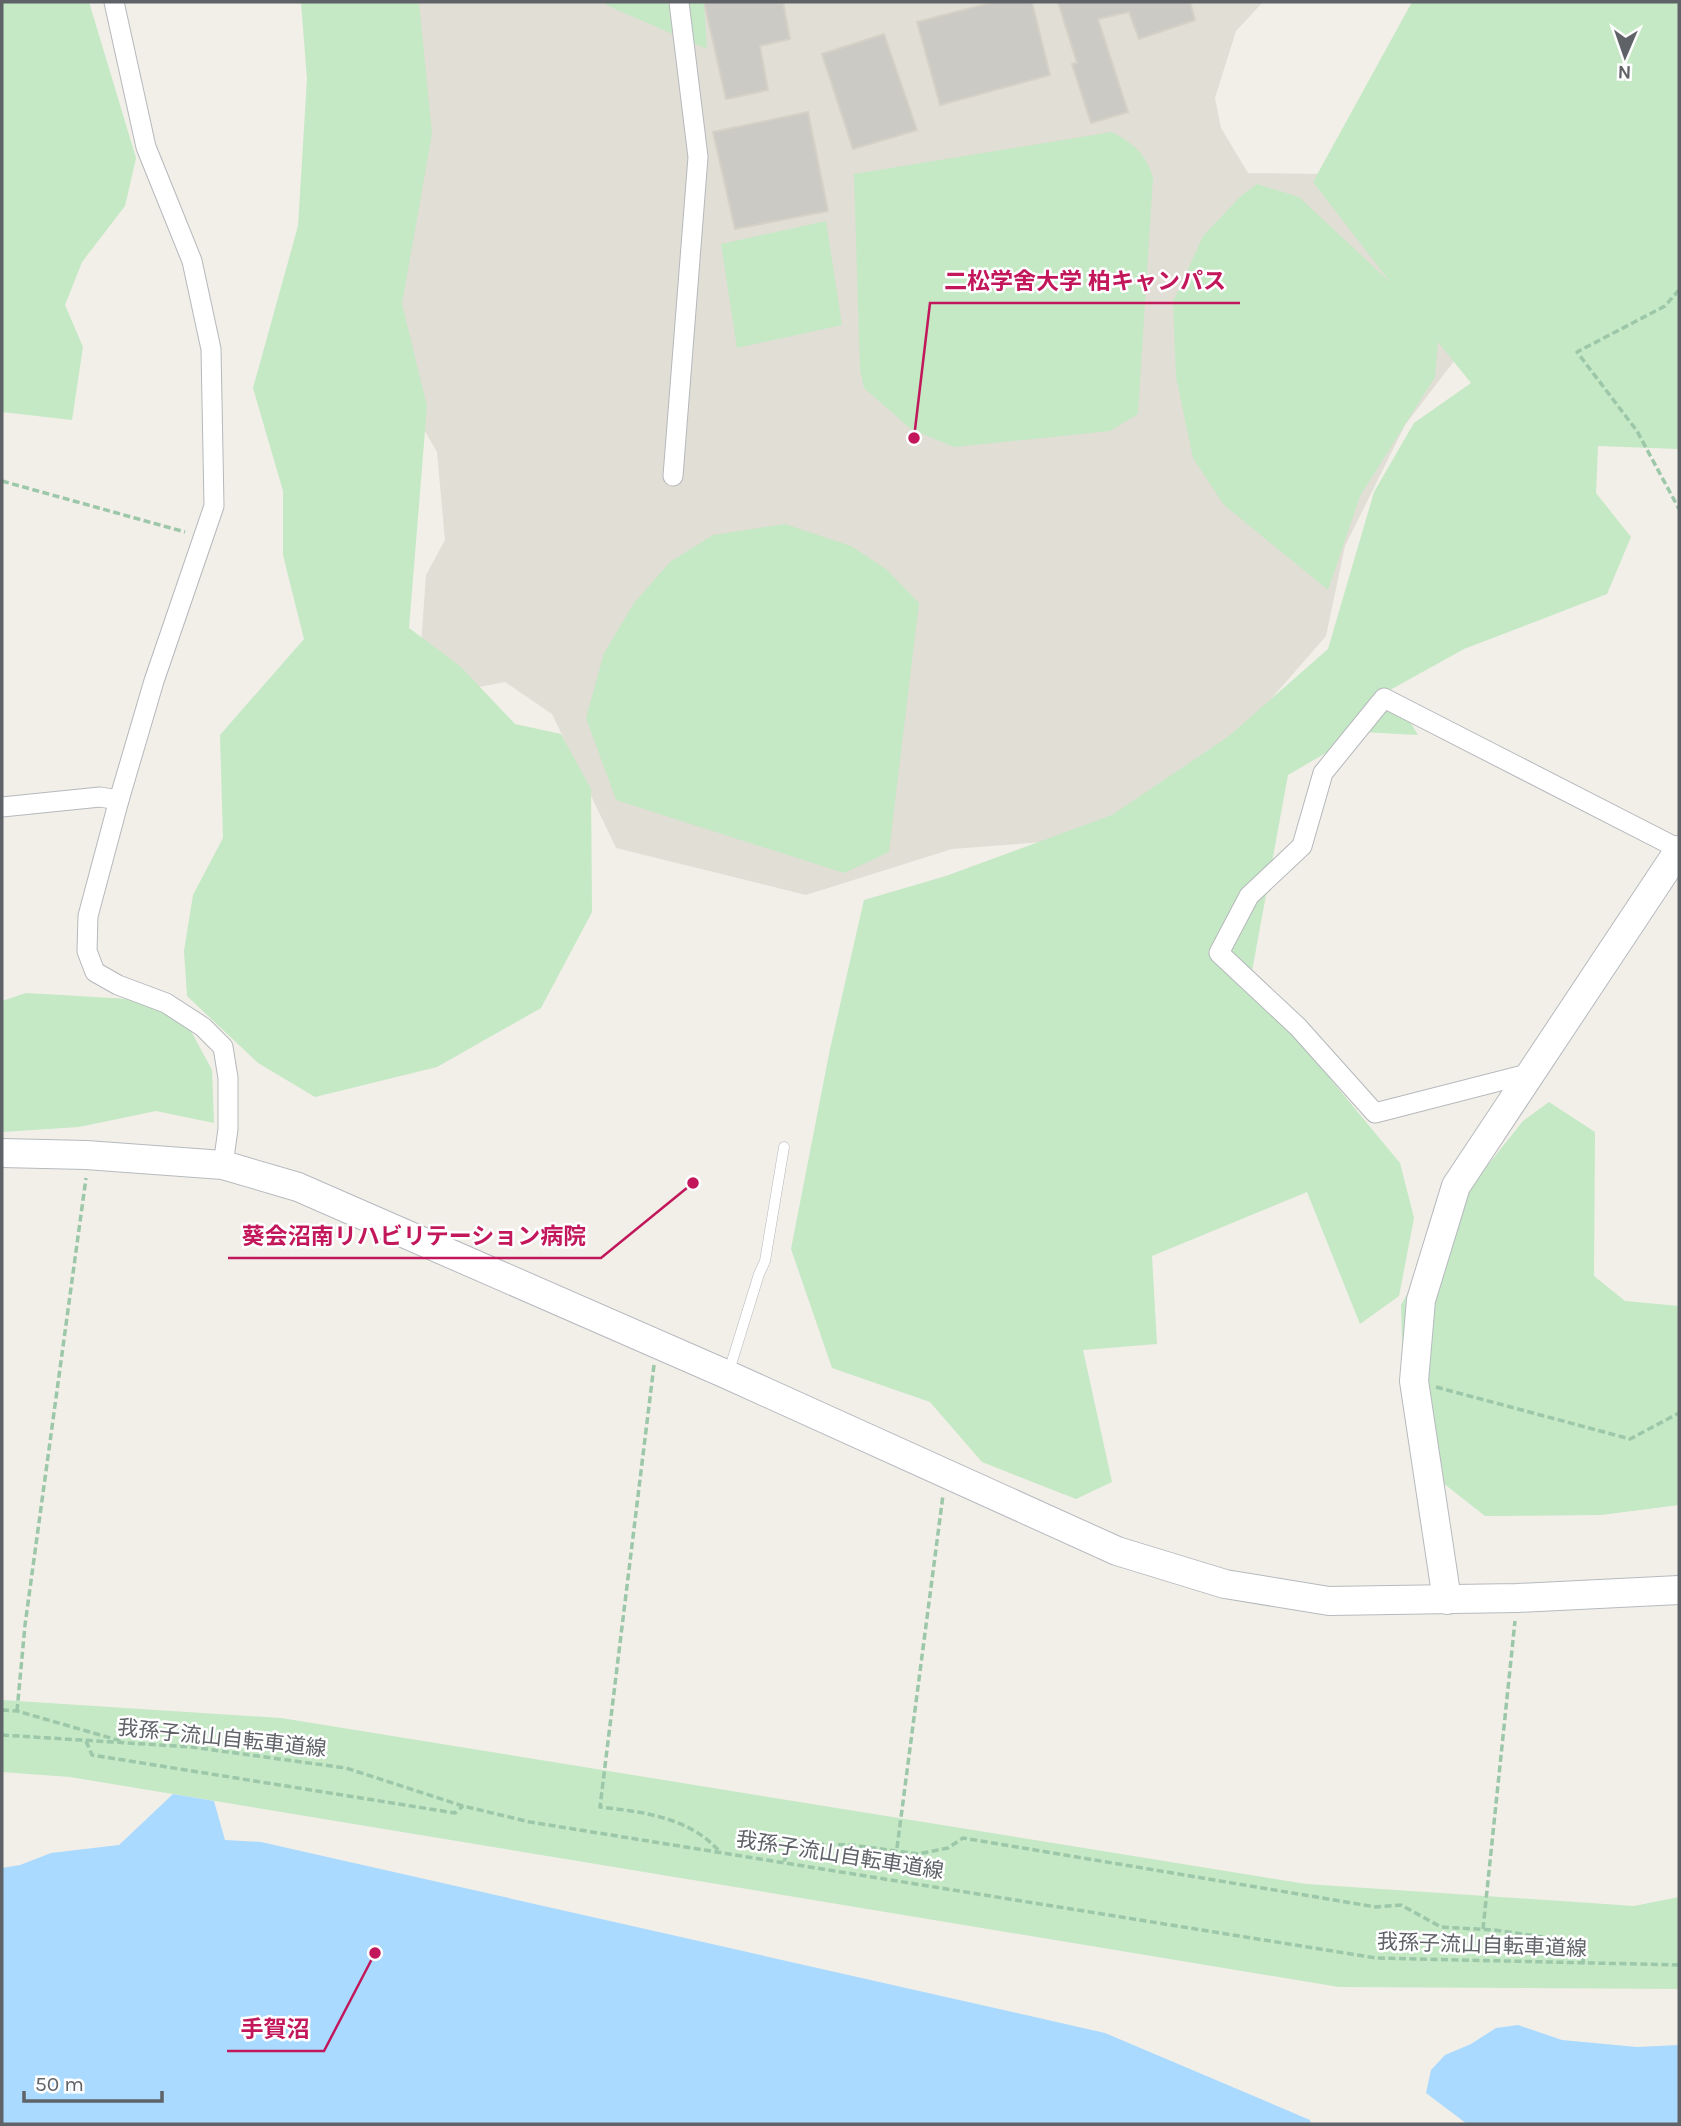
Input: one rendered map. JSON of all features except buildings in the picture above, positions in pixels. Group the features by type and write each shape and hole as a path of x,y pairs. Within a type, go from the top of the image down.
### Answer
{"street":[{"path":"114,2 146,147 192,261 211,349 214,506 154,681 119,800 88,916 87,951 95,972 118,985 166,1003 203,1027 223,1047 228,1078 228,1129 223,1165"},
{"path":"673,476 698,157 679,2"},
{"path":"1447,1600 1414,1381 1420,1300 1456,1186 1531,1073 1679,850 1384,698 1323,773 1302,846 1249,896 1219,953 1298,1027 1375,1114 1531,1073"},
{"path":"2,807 100,797 119,800"},
{"path":"2,1153 86,1155 223,1165 298,1187 728,1375 1117,1551 1225,1584 1329,1601 1517,1598 1679,1590"}],"lane":[{"path":"728,1375 758,1274 765,1261 784,1147"}],"path":[{"path":"1679,290 1665,306 1577,352 1637,431 1679,509"},
{"path":"2,481 204,537"},
{"path":"17,1711 27,1612 86,1177 86,1155"},
{"path":"657,1346 600,1807 649,1813 704,1834 719,1851"},
{"path":"1414,1381 1630,1439 1679,1413"},
{"path":"896,1849 946,1475"},
{"path":"1483,1929 1517,1598"},
{"path":"2,1710 17,1711 131,1744"},
{"name":"我孫子流山自転車道線","path":"2,1735 247,1753 346,1768 463,1806 530,1822 1376,1958 1679,1965"},
{"path":"86,1741 92,1755 456,1813 463,1806"},
{"path":"783,1861 790,1847 810,1843 926,1853 948,1848 963,1838 1376,1908 1401,1905 1441,1927 1483,1929 1584,1943 1583,1964"}],"shaded area":[{"path":"395,2 1263,2 1236,31 1215,98 1221,128 1248,173 1327,174 1468,343 1405,425 1345,546 1326,636 1218,760 1095,838 952,849 806,895 616,848 552,714 505,682 432,696 418,686 426,575 445,540 437,452 404,395"}],"green space":[{"path":"2,2 89,2 136,158 125,206 82,262 65,305 83,347 72,420 2,412"},
{"path":"301,2 419,2 432,134 402,304 427,406 409,628 460,666 515,724 561,734 591,789 592,912 541,1008 437,1067 315,1097 258,1063 187,996 184,951 193,895 223,838 220,735 304,639 283,555 283,491 253,388 298,226 307,79"},
{"path":"607,2 704,2 707,49 606,5"},
{"path":"1412,2 1679,2 1679,449 1598,446 1596,493 1631,537 1607,594 1464,649 1390,690 1418,735 1362,732 1288,775 1250,982 1400,1163 1414,1218 1399,1296 1360,1324 1307,1192 1152,1256 1157,1344 1083,1350 1112,1482 1076,1499 982,1462 930,1402 832,1368 791,1249 830,1049 864,900 946,876 1112,815 1229,736 1328,649 1374,492 1414,423 1471,383 1438,342 1435,377 1360,496 1328,590 1224,505 1193,458 1176,377 1173,302 1203,236 1241,196 1257,184 1299,197 1391,283 1313,182"},
{"path":"1112,132 1138,150 1153,177 1138,414 1110,431 954,447 911,429 864,388 860,370 854,174"},
{"path":"826,221 842,325 737,348 721,244"},
{"path":"785,524 851,546 886,569 919,603 889,852 844,873 616,800 586,718 604,653 634,603 670,562 713,535"},
{"path":"26,993 129,999 185,1020 212,1070 214,1123 156,1111 79,1127 2,1132 2,1001"},
{"path":"1549,1102 1595,1132 1594,1276 1625,1301 1679,1306 1679,1505 1601,1515 1485,1516 1438,1479 1404,1409 1401,1305 1460,1200 1523,1121"},
{"path":"2,1700 281,1718 1306,1884 1634,1906 1679,1897 1679,1989 1339,1987 70,1777 2,1772"}],"water":[{"path":"173,1794 214,1801 225,1840 261,1842 1105,2033 1310,2120 1311,2124 2,2124 2,1868 20,1865 51,1853 119,1845"},
{"path":"1518,2025 1562,2040 1637,2047 1679,2045 1679,2124 1467,2124 1426,2093 1431,2070 1445,2055 1471,2044 1496,2028"}],"place":[{"name":"二松学舍大学 柏キャンパス","path":"914,438"},
{"name":"葵会沼南リハビリテーション病院","path":"693,1183"},
{"name":"手賀沼","path":"375,1953"}]}
